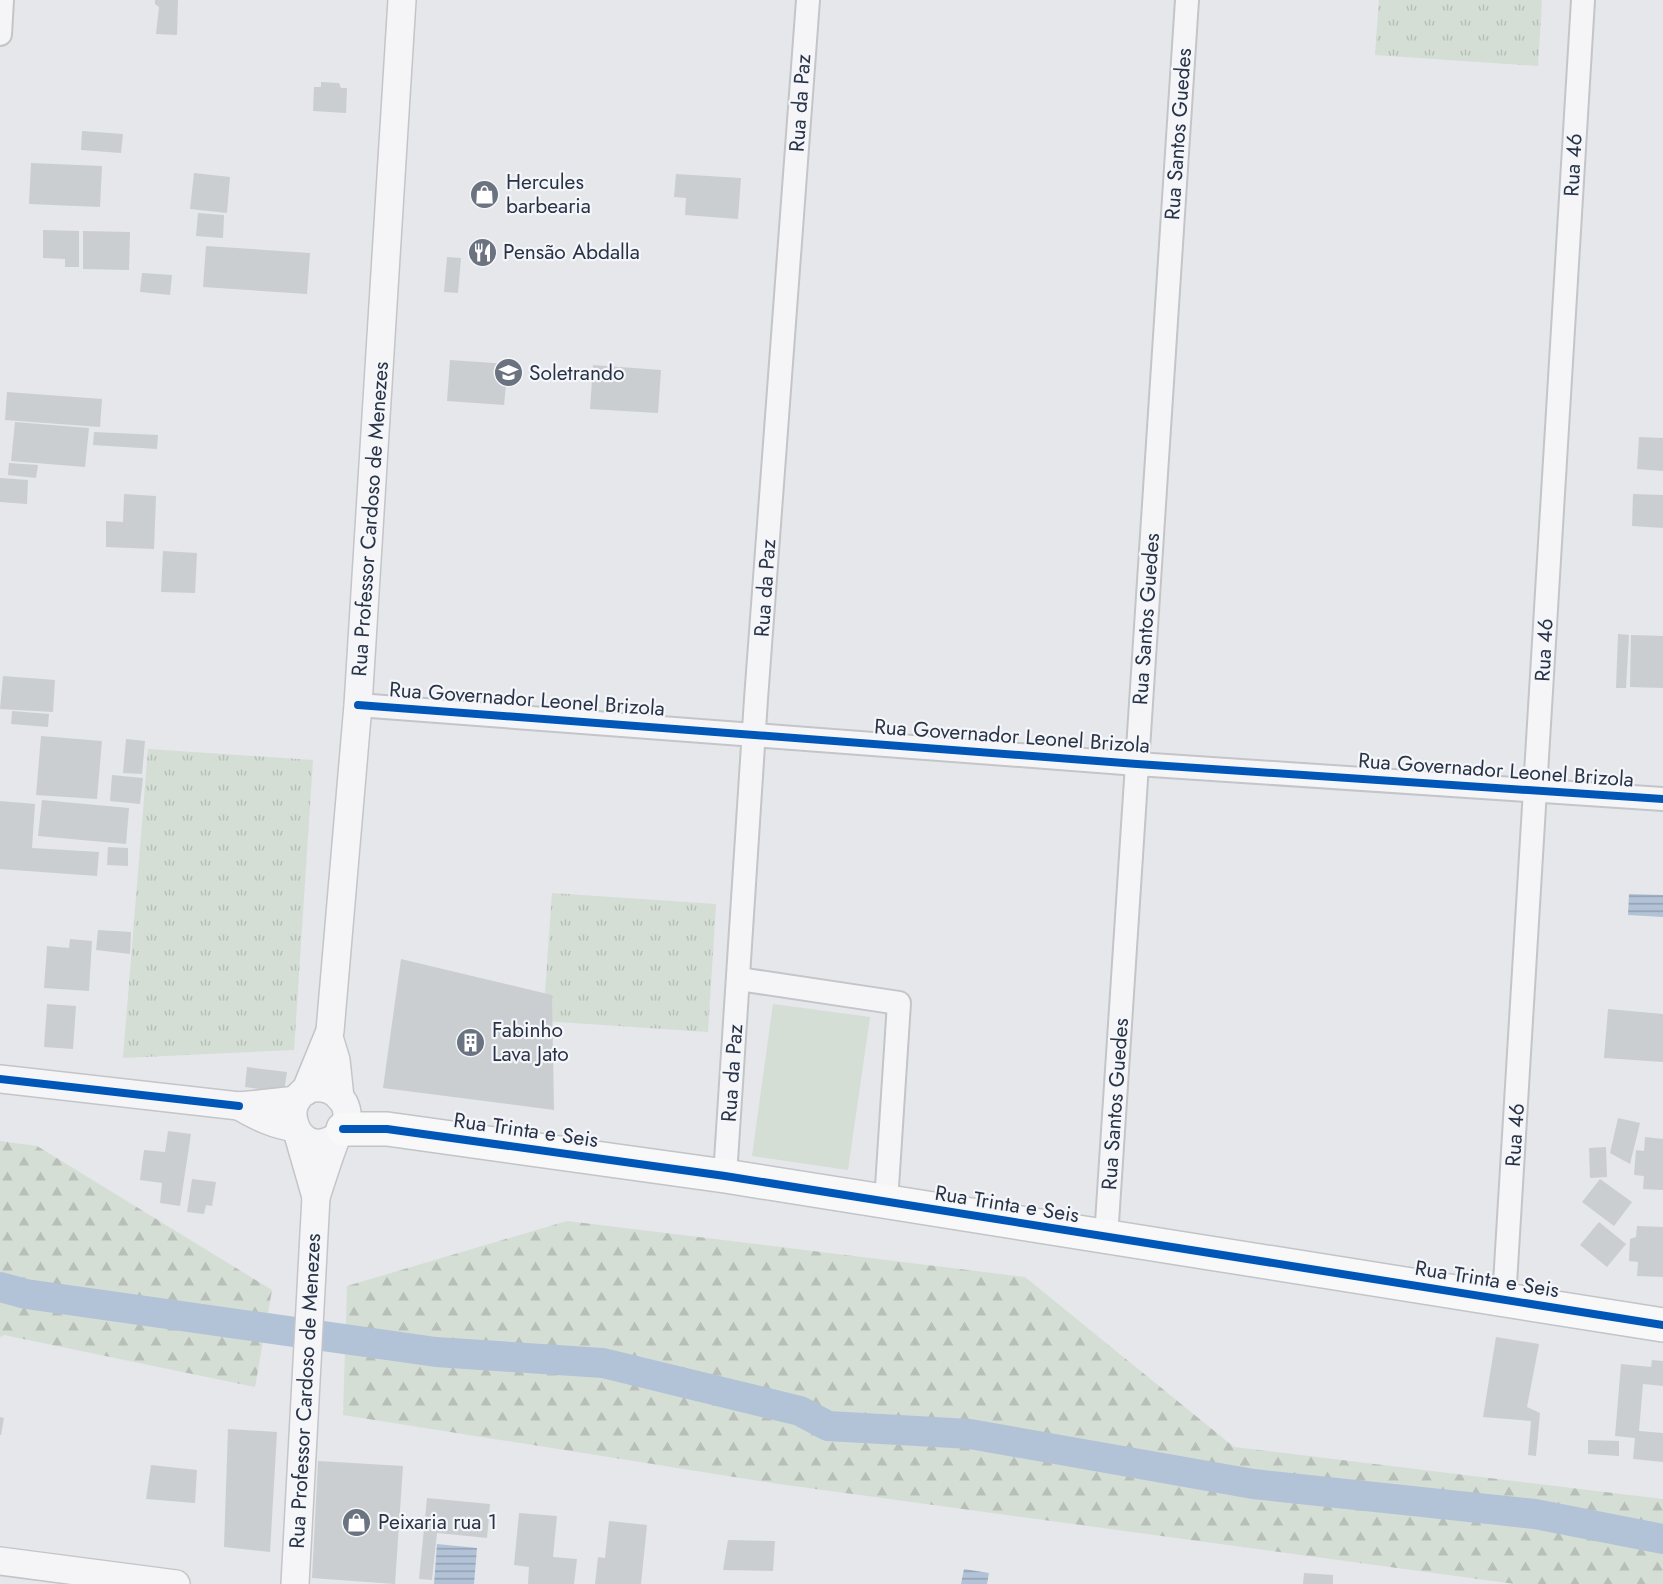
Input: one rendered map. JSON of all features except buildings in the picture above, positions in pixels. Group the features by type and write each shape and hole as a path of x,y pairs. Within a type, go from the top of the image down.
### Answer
{"main road":[{"name":"Rua Trinta e Seis","path":"340,1121 725,1176 1663,1325"}],"street":[{"path":"0,34 2,0"},
{"name":"Rua Professor Cardoso de Menezes","path":"295,1584 316,1197 340,1121 336,1060 329,1036 358,705 402,0"},
{"name":"Rua da Paz","path":"725,1176 754,734 808,0"},
{"name":"Rua Santos Guedes","path":"1106,1238 1187,0"},
{"name":"Rua 46","path":"1504,1300 1583,0"},
{"name":"Rua Governador Leonel Brizola","path":"358,705 1137,764 1663,799"},
{"path":"739,979 899,1003 886,1202"},
{"name":"Rua Professor Cardoso de Menezes","path":"316,1197 292,1115 329,1036"},
{"path":"0,1079 239,1106 301,1096 316,1088 327,1089 340,1121 326,1142 315,1142 305,1139 296,1130 261,1119 239,1106"},
{"path":"0,1561 176,1584"}],"green space":[{"path":"1379,0 1542,0 1538,66 1375,55"},
{"path":"148,749 313,760 294,1050 123,1058"},
{"path":"552,893 716,904 708,1032 543,1021"},
{"path":"773,1004 870,1017 848,1170 752,1156"},
{"path":"0,1141 37,1146 272,1290 255,1387 4,1335 0,1337"},
{"path":"567,1221 1025,1277 1234,1447 1663,1499 1663,1584 1515,1584 779,1484 343,1415 347,1286"}],"water":[{"path":"1629,894 1663,895 1663,917 1628,915"},
{"path":"437,1544 477,1548 474,1584 434,1584"},
{"path":"964,1569 989,1573 987,1584 961,1584"}],"waterway":[{"path":"0,1287 26,1294 436,1352 603,1363 800,1411 828,1426 970,1434 1253,1484 1535,1514 1663,1539"}],"cycle path":[{"path":"358,705 1137,764 1663,799"},
{"path":"0,1079 239,1106"},
{"path":"343,1129 387,1129 725,1176 1663,1325"}],"place":[{"name":"Hercules barbearia","path":"485,194"},
{"name":"Pensão Abdalla","path":"482,252"},
{"name":"Soletrando","path":"508,373"},
{"name":"Fabinho Lava Jato","path":"471,1042"},
{"name":"Peixaria rua 1","path":"357,1522"}]}
